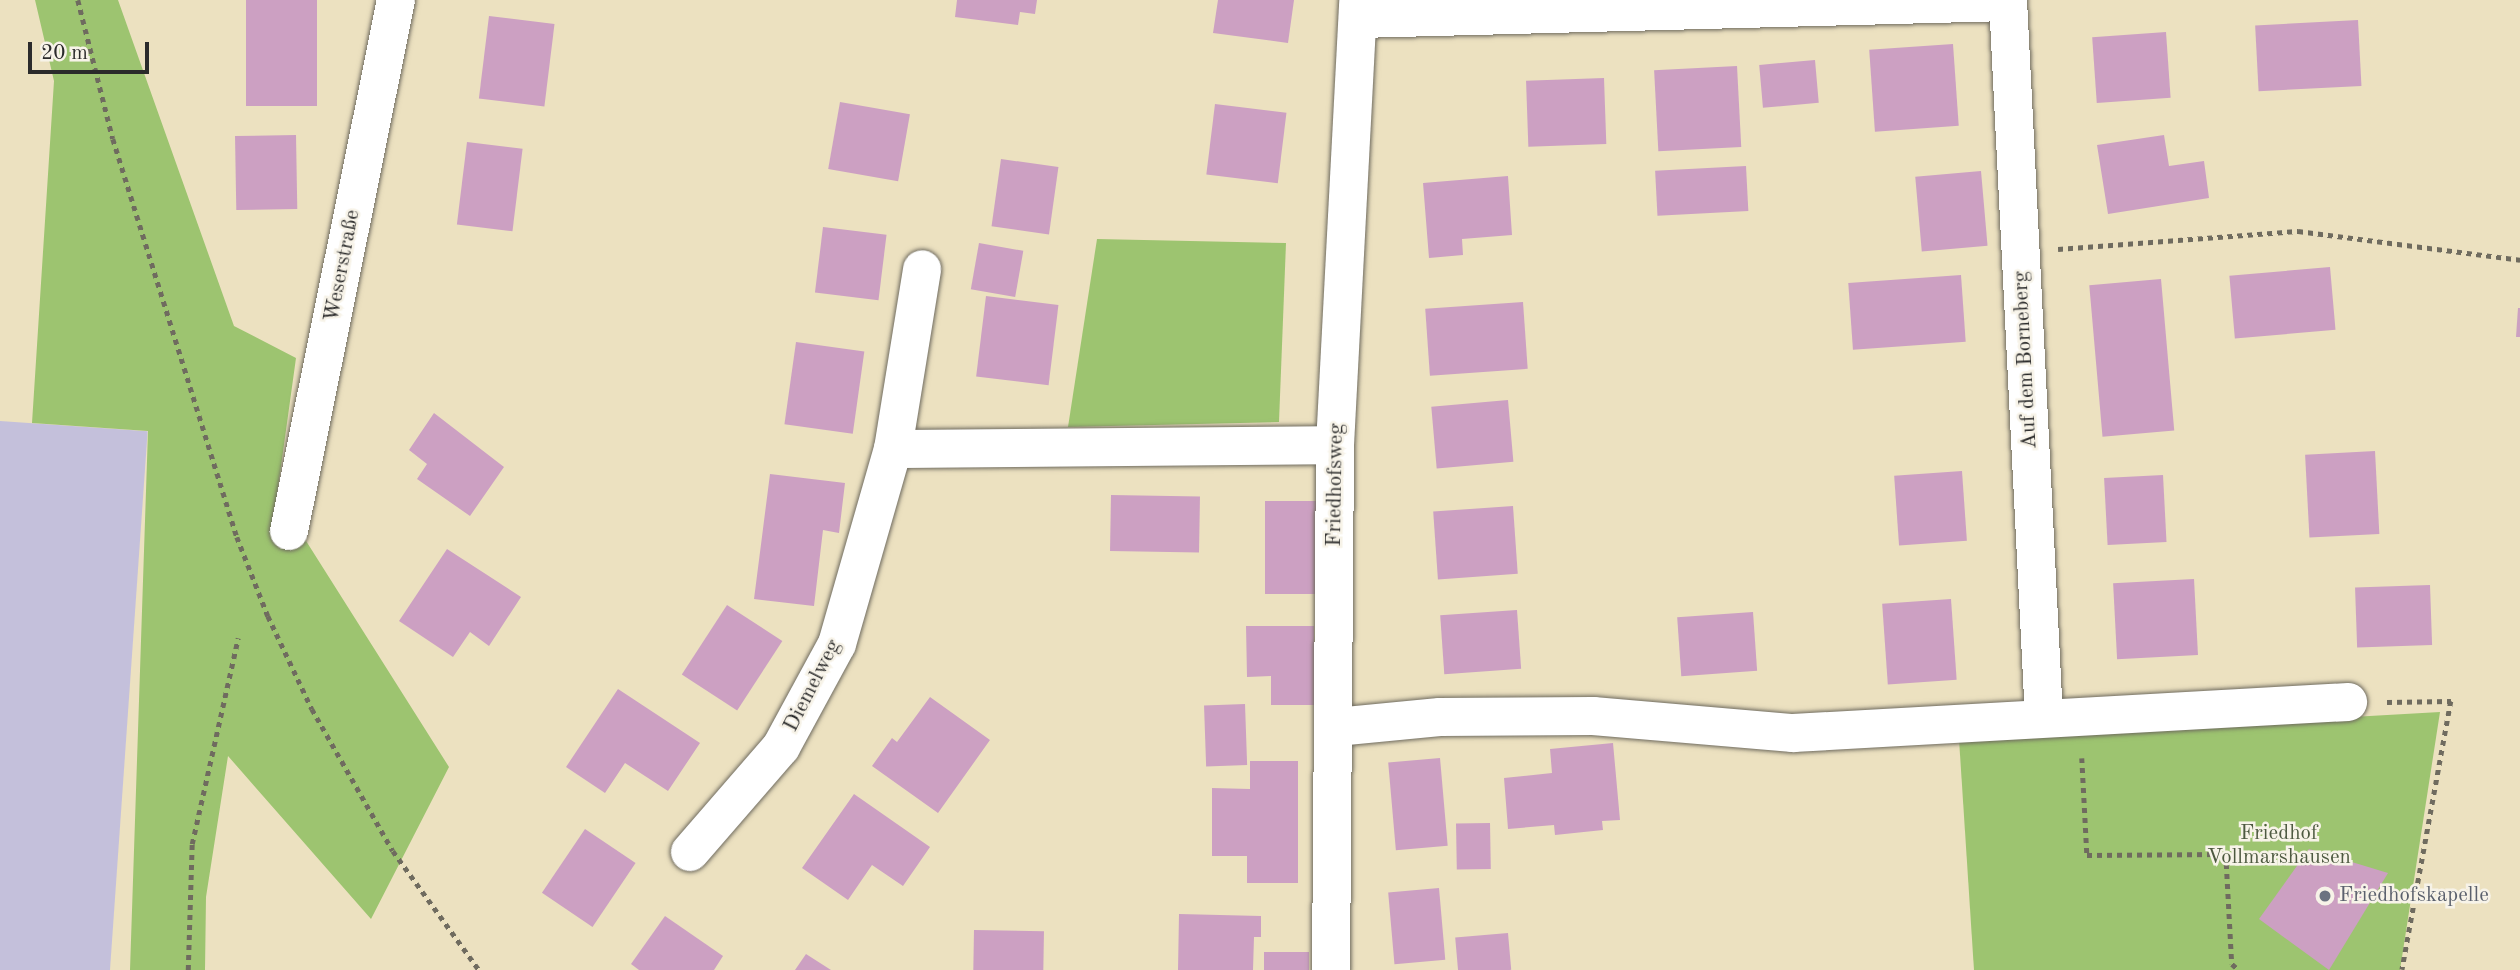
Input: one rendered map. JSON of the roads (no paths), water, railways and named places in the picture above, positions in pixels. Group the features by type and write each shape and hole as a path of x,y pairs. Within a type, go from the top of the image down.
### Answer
{"street":[{"name":"Weserstraße","path":"289,531 396,0"},
{"name":"Auf dem Borneberg","path":"1358,10 2008,1 2021,252 2062,717"},
{"name":"Friedhofsweg","path":"1331,970 1336,727 1335,445 1358,10"},
{"name":"Diemelweg","path":"690,852 782,747 837,644 893,449 922,269"},
{"path":"893,449 1335,445"},
{"path":"1336,727 1440,717 1593,716 1793,733 2348,702"}],"place":[{"name":"Friedhofskapelle","path":"2325,896"}],"park label":[{"name":"Friedhof Vollmarshausen","path":"2279,846"}]}
